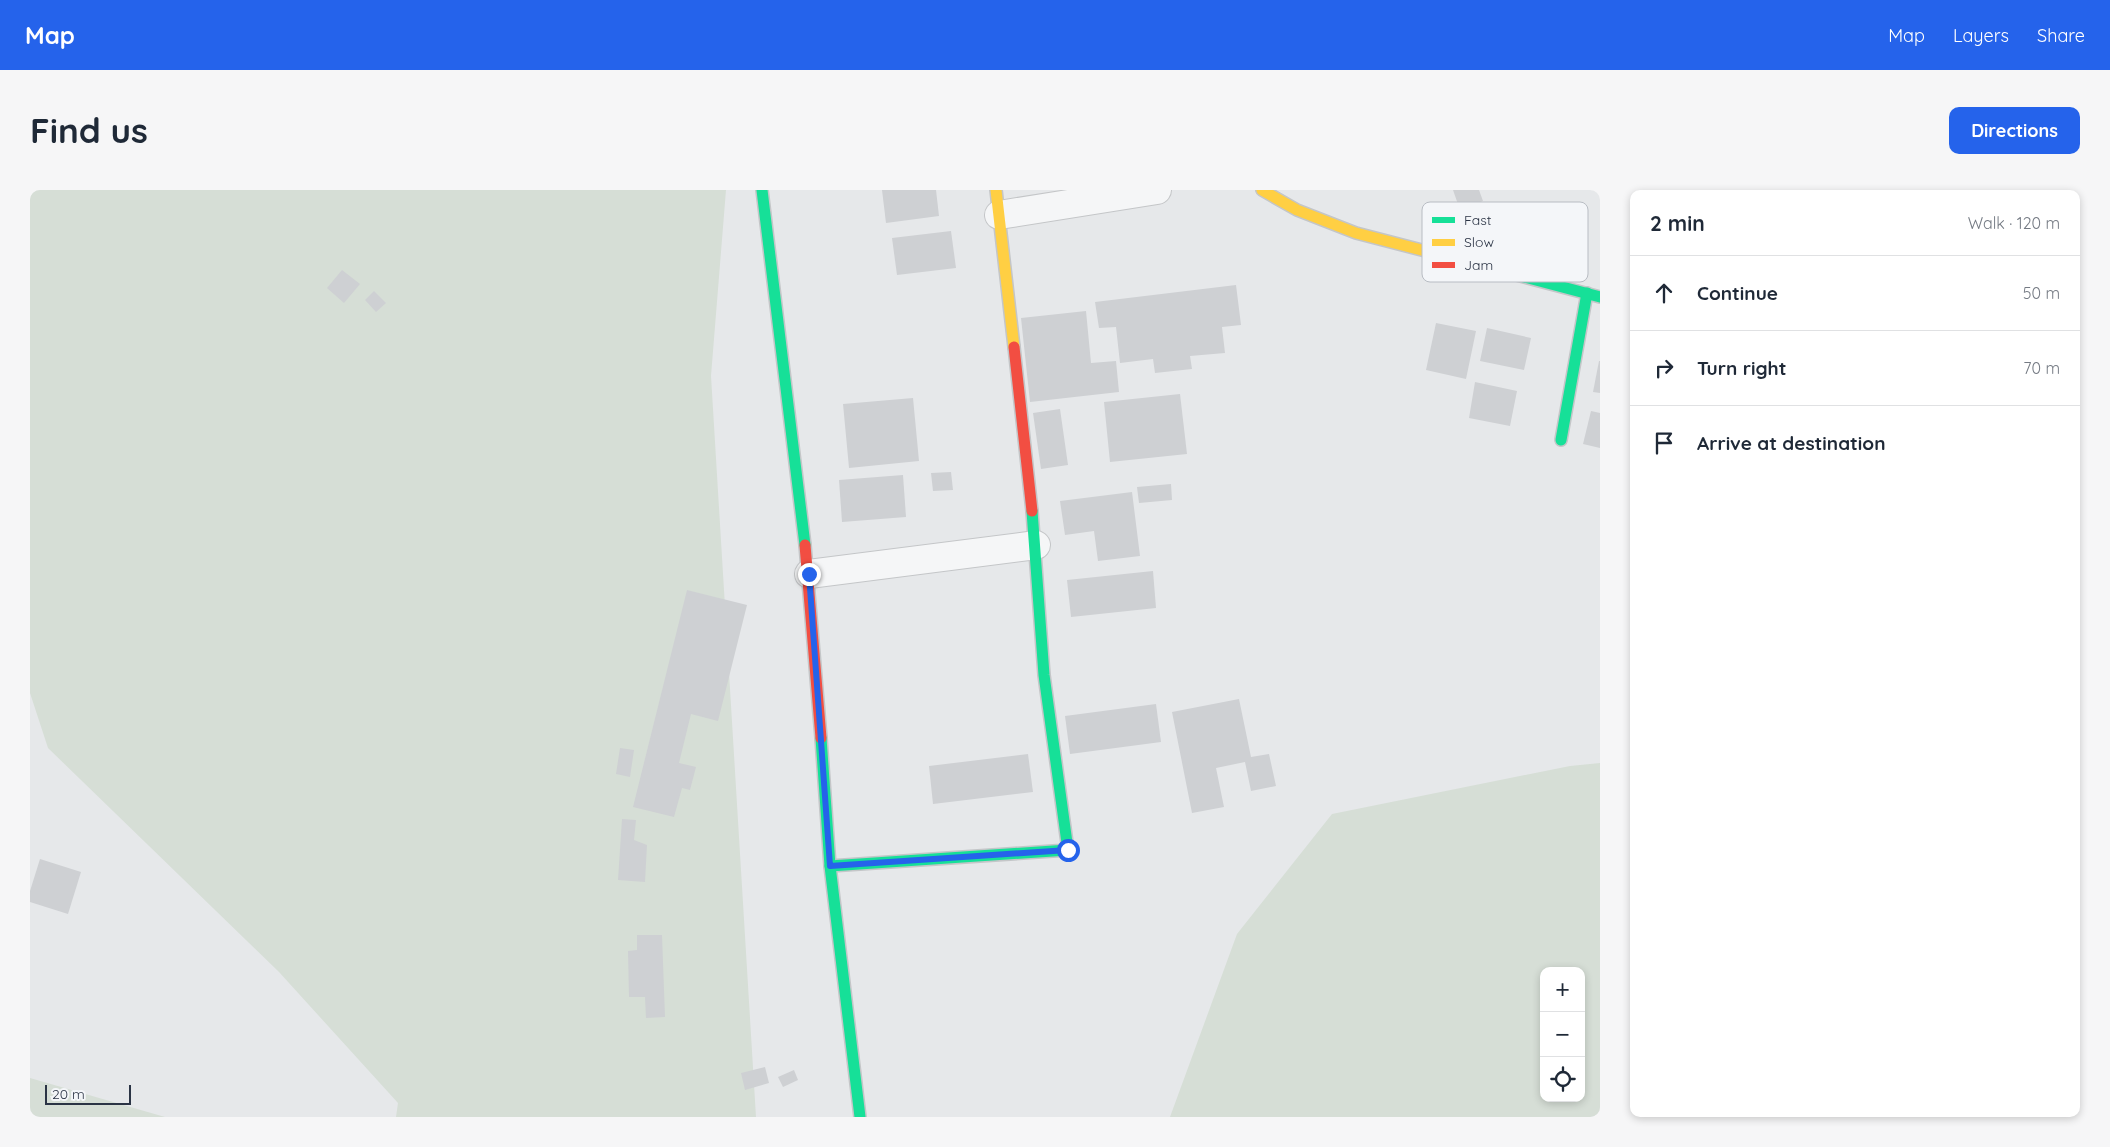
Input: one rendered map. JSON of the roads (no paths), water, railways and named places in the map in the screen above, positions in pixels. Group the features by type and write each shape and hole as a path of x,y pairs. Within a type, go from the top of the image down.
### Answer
{"street":[{"path":"762,190 809,574 830,866 860,1117"},
{"path":"830,866 1068,850 1044,675 1036,545 998,202 1157,190"},
{"path":"1262,190 1297,210 1356,233 1422,250"},
{"path":"1545,282 1600,297"},
{"path":"1561,440 1587,293"},
{"path":"809,574 1036,545"}]}
